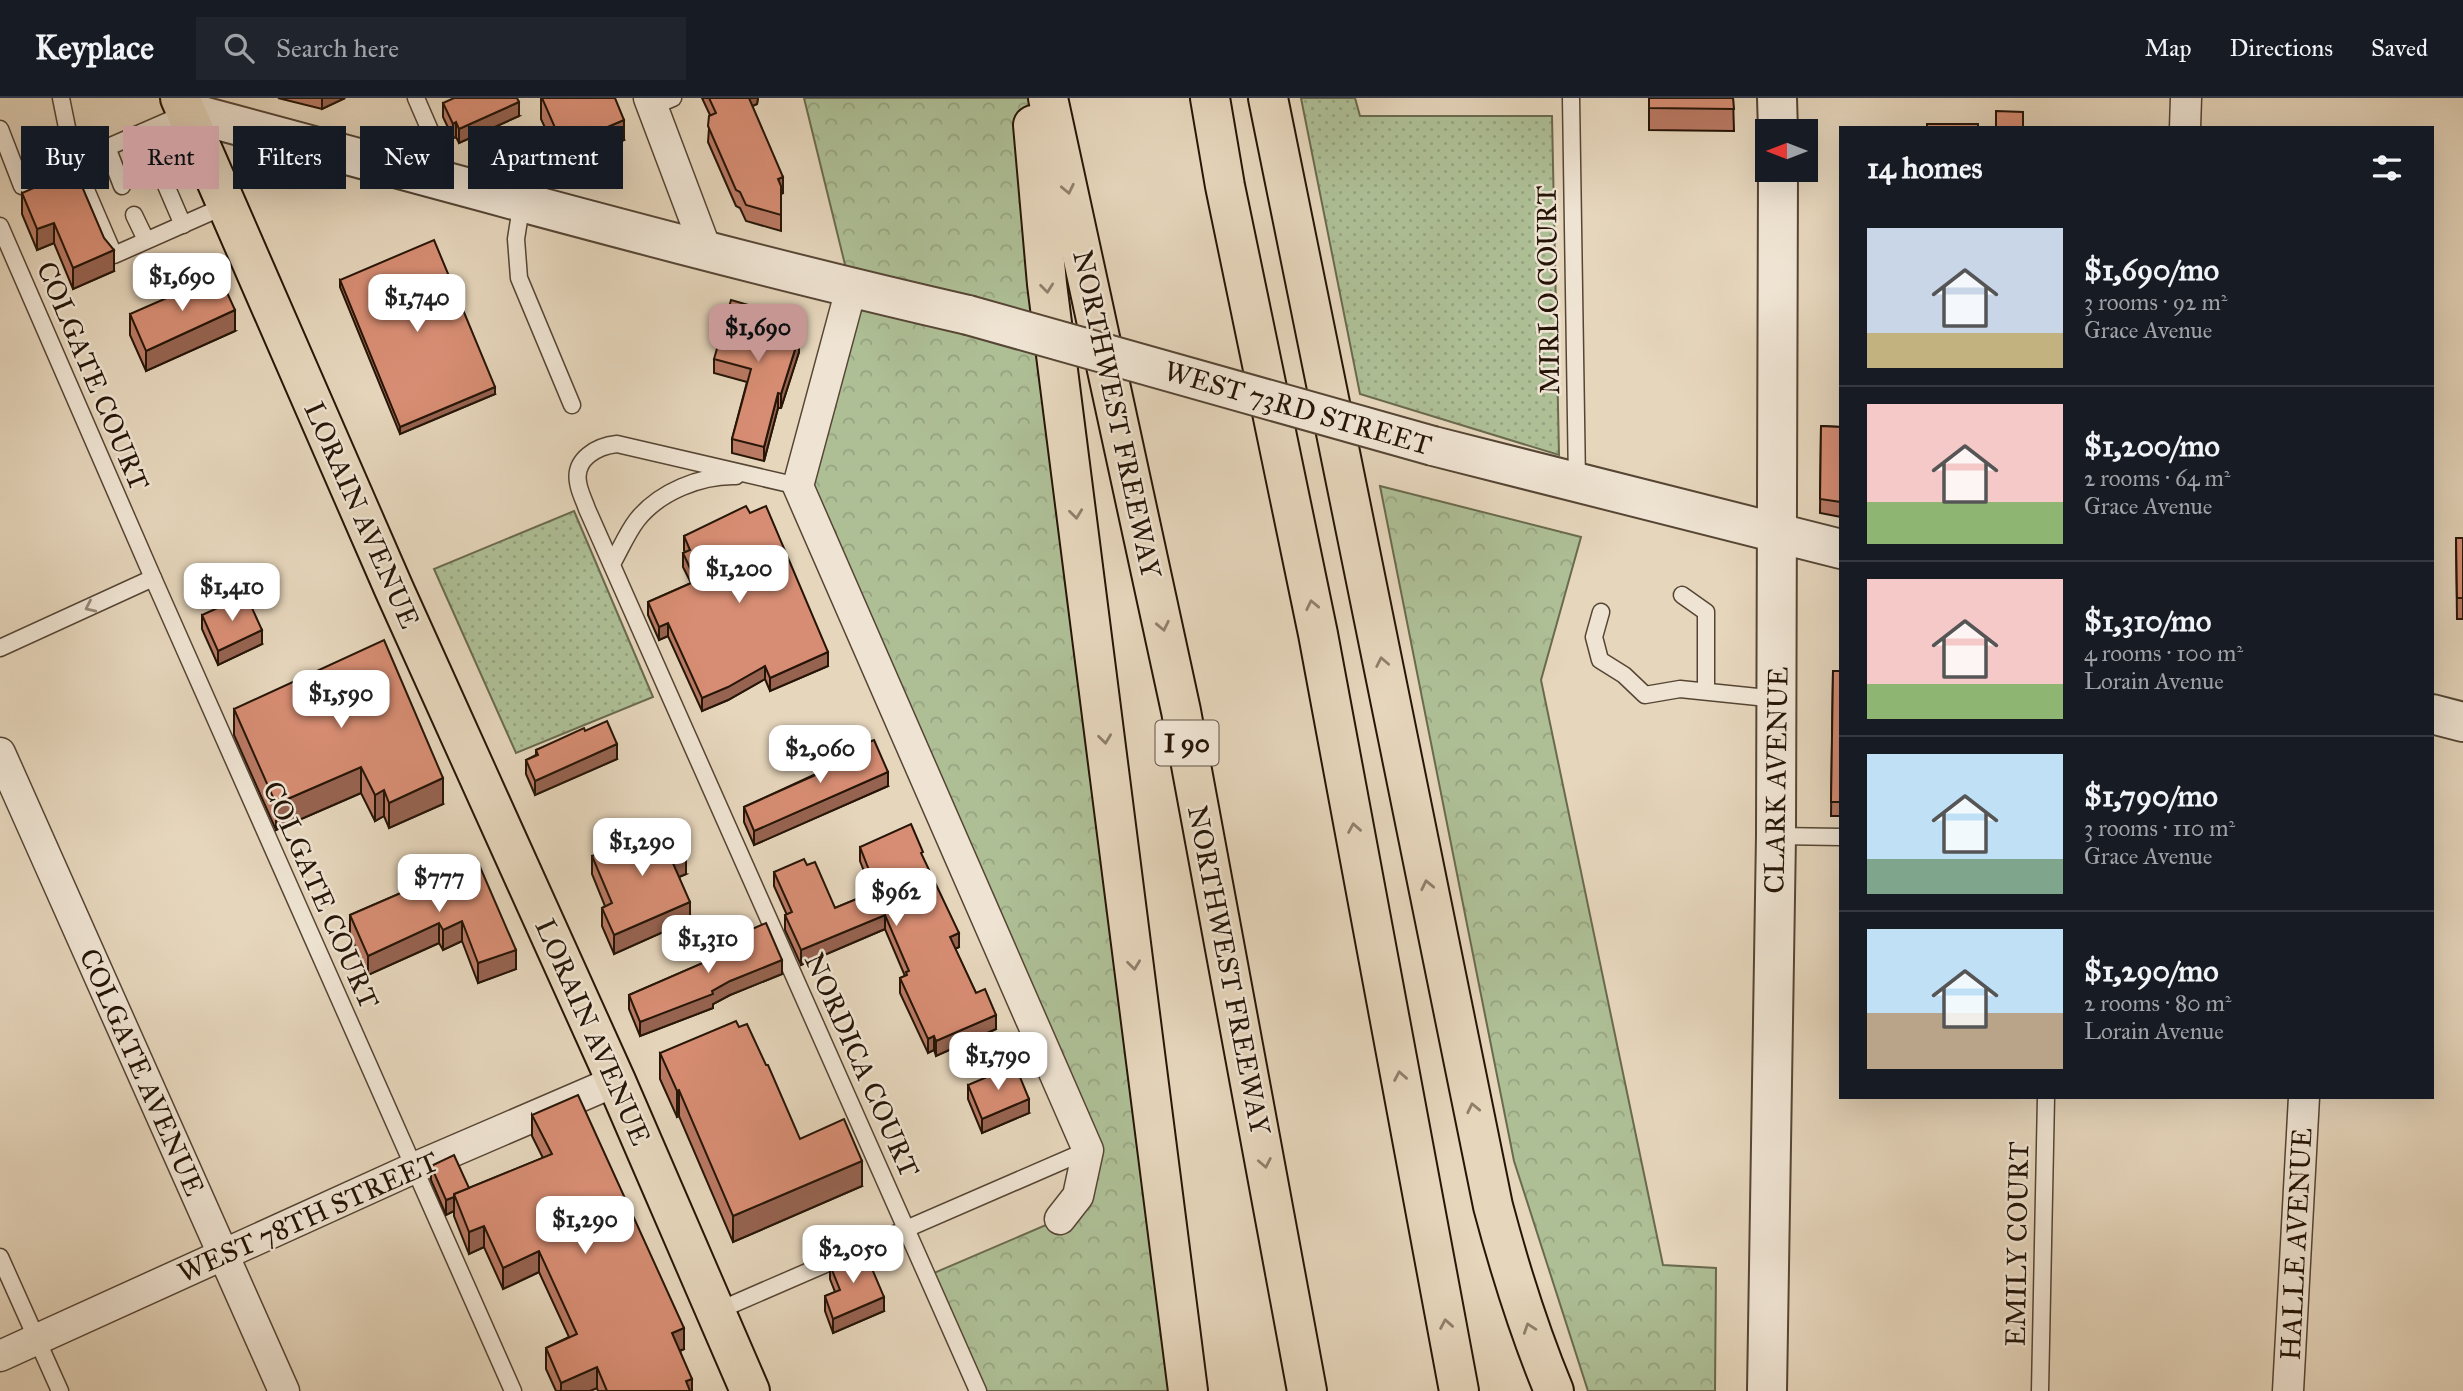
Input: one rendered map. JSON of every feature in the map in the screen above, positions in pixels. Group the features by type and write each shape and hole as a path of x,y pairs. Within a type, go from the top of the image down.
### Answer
{"main road":[{"path":"1031,98 1046,285 1188,1391"},
{"name":"NORTHWEST FREEWAY","path":"1048,98 1181,711 1307,1391"},
{"path":"1210,98 1225,186 1318,634 1458,1391"},
{"path":"1268,98 1493,1206 1512,1278 1554,1391"},
{"name":"LORAIN AVENUE","path":"184,105 383,564 616,1082 750,1391"}],"street":[{"path":"1777,98 1777,119"},
{"path":"2185,126 2186,98"},
{"path":"658,101 707,253"},
{"name":"WEST 73RD STREET","path":"184,105 360,156"},
{"name":"CLARK AVENUE","path":"1767,1391 1779,533 1778,182"},
{"name":"WEST 73RD STREET","path":"454,183 707,253 968,316 1433,446 1839,548"},
{"path":"851,289 798,486 1088,1150 1077,1196 1060,1219"},
{"path":"2434,715 2463,722"},
{"name":"COLGATE AVENUE","path":"0,753 284,1391"},
{"name":"WEST 78TH STREET","path":"0,1356 414,1168 616,1082"},
{"name":"HALLE AVENUE","path":"2288,1391 2304,1099"}],"lane":[{"path":"61,98 67,126"},
{"path":"416,98 428,126"},
{"name":"MIRLO COURT","path":"1571,98 1577,482"},
{"path":"152,126 184,105"},
{"path":"0,129 21,183"},
{"path":"109,153 122,186"},
{"path":"86,189 114,255 228,205"},
{"path":"168,189 183,225"},
{"path":"522,201 516,239 519,278 572,405"},
{"path":"135,215 146,240"},
{"name":"COLGATE COURT","path":"0,226 513,1391"},
{"name":"NORDICA COURT","path":"762,477 617,444 601,447 590,453 580,466 578,484 978,1391"},
{"path":"612,564 637,520 656,502 677,490 722,475 762,477 798,486"},
{"path":"0,648 153,578"},
{"path":"1682,596 1706,612 1706,690"},
{"path":"1601,612 1594,636 1600,660 1624,675 1644,695 1680,689 1777,699"},
{"path":"1776,836 1839,837"},
{"name":"EMILY COURT","path":"2039,1391 2046,1099"},
{"path":"715,1312 1088,1150"},
{"path":"0,1257 60,1391"}],"green space":[{"path":"804,98 1031,98 1188,1391 978,1391 927,1276 1060,1219 1088,1150 798,486 851,289"},
{"path":"1301,98 1355,98 1360,116 1552,116 1559,455 1360,394"},
{"path":"1380,486 1581,537 1541,680 1663,1265 1716,1268 1715,1391 1588,1391 1514,1161"},
{"path":"574,511 653,697 516,753 434,569"}],"building":[{"path":"454,98 517,98 519,102 459,129 456,122 453,124 443,103"},
{"path":"542,98 615,98 624,120 610,126 554,126"},
{"path":"709,98 749,98 783,177 778,179 781,186 781,215 746,205 740,192 736,190 708,126 709,116 716,113"},
{"path":"1649,98 1733,98 1734,109 1649,108"},
{"path":"1996,111 2023,112 2023,126 1996,126"},
{"path":"1927,124 1978,124 1978,126"},
{"path":"31,189 83,189 104,238 114,250 73,268 54,223 37,229 22,193"},
{"path":"434,240 495,387 400,427 340,280"},
{"path":"219,275 235,310 146,351 130,314"},
{"path":"731,300 797,319 792,335 799,337 781,394 778,393 764,447 732,439 751,369 714,359"},
{"path":"1821,426 1839,427 1839,502 1820,499"},
{"path":"746,506 750,513 766,506 828,652 770,678 765,666 702,698 668,623 659,627 648,602 696,581 683,553 690,550 684,536"},
{"path":"2456,538 2463,538 2463,598 2457,598"},
{"path":"246,595 262,630 218,651 202,615"},
{"path":"384,640 443,778 389,803 384,790 375,795 361,767 276,804 234,709"},
{"path":"1833,671 1839,671 1839,802 1831,802"},
{"path":"607,721 617,744 535,781 526,760 538,755 536,750 584,728 585,731"},
{"path":"874,740 888,772 754,831 744,807 820,773 818,769 823,767 822,765 839,757 838,755"},
{"path":"671,822 686,856 672,861 690,902 614,935 602,908 612,903 592,856"},
{"path":"911,824 923,852 921,853 959,933 950,937 976,993 985,989 996,1015 936,1041 934,1036 928,1039 900,978 909,971 885,915 801,950 785,915 792,912 774,872 804,859 807,865 815,862 835,908 874,892 871,884 874,883 860,847"},
{"path":"477,860 516,950 478,963 462,921 443,930 439,923 368,956 350,915"},
{"path":"766,923 782,960 730,981 712,991 713,994 640,1022 629,995 735,949 731,938"},
{"path":"736,1021 739,1027 747,1024 800,1139 844,1119 862,1161 733,1216 679,1090 677,1091 660,1053"},
{"path":"1015,1065 1029,1099 982,1119 968,1085"},
{"path":"578,1095 684,1328 672,1333 692,1379 686,1381 690,1391 607,1391 597,1367 561,1383 546,1348 577,1334 539,1251 503,1268 484,1226 469,1232 454,1194 552,1154 532,1115"},
{"path":"454,1155 469,1188 446,1200 431,1166"},
{"path":"864,1250 884,1297 833,1319 825,1296 840,1290 830,1265"}]}
